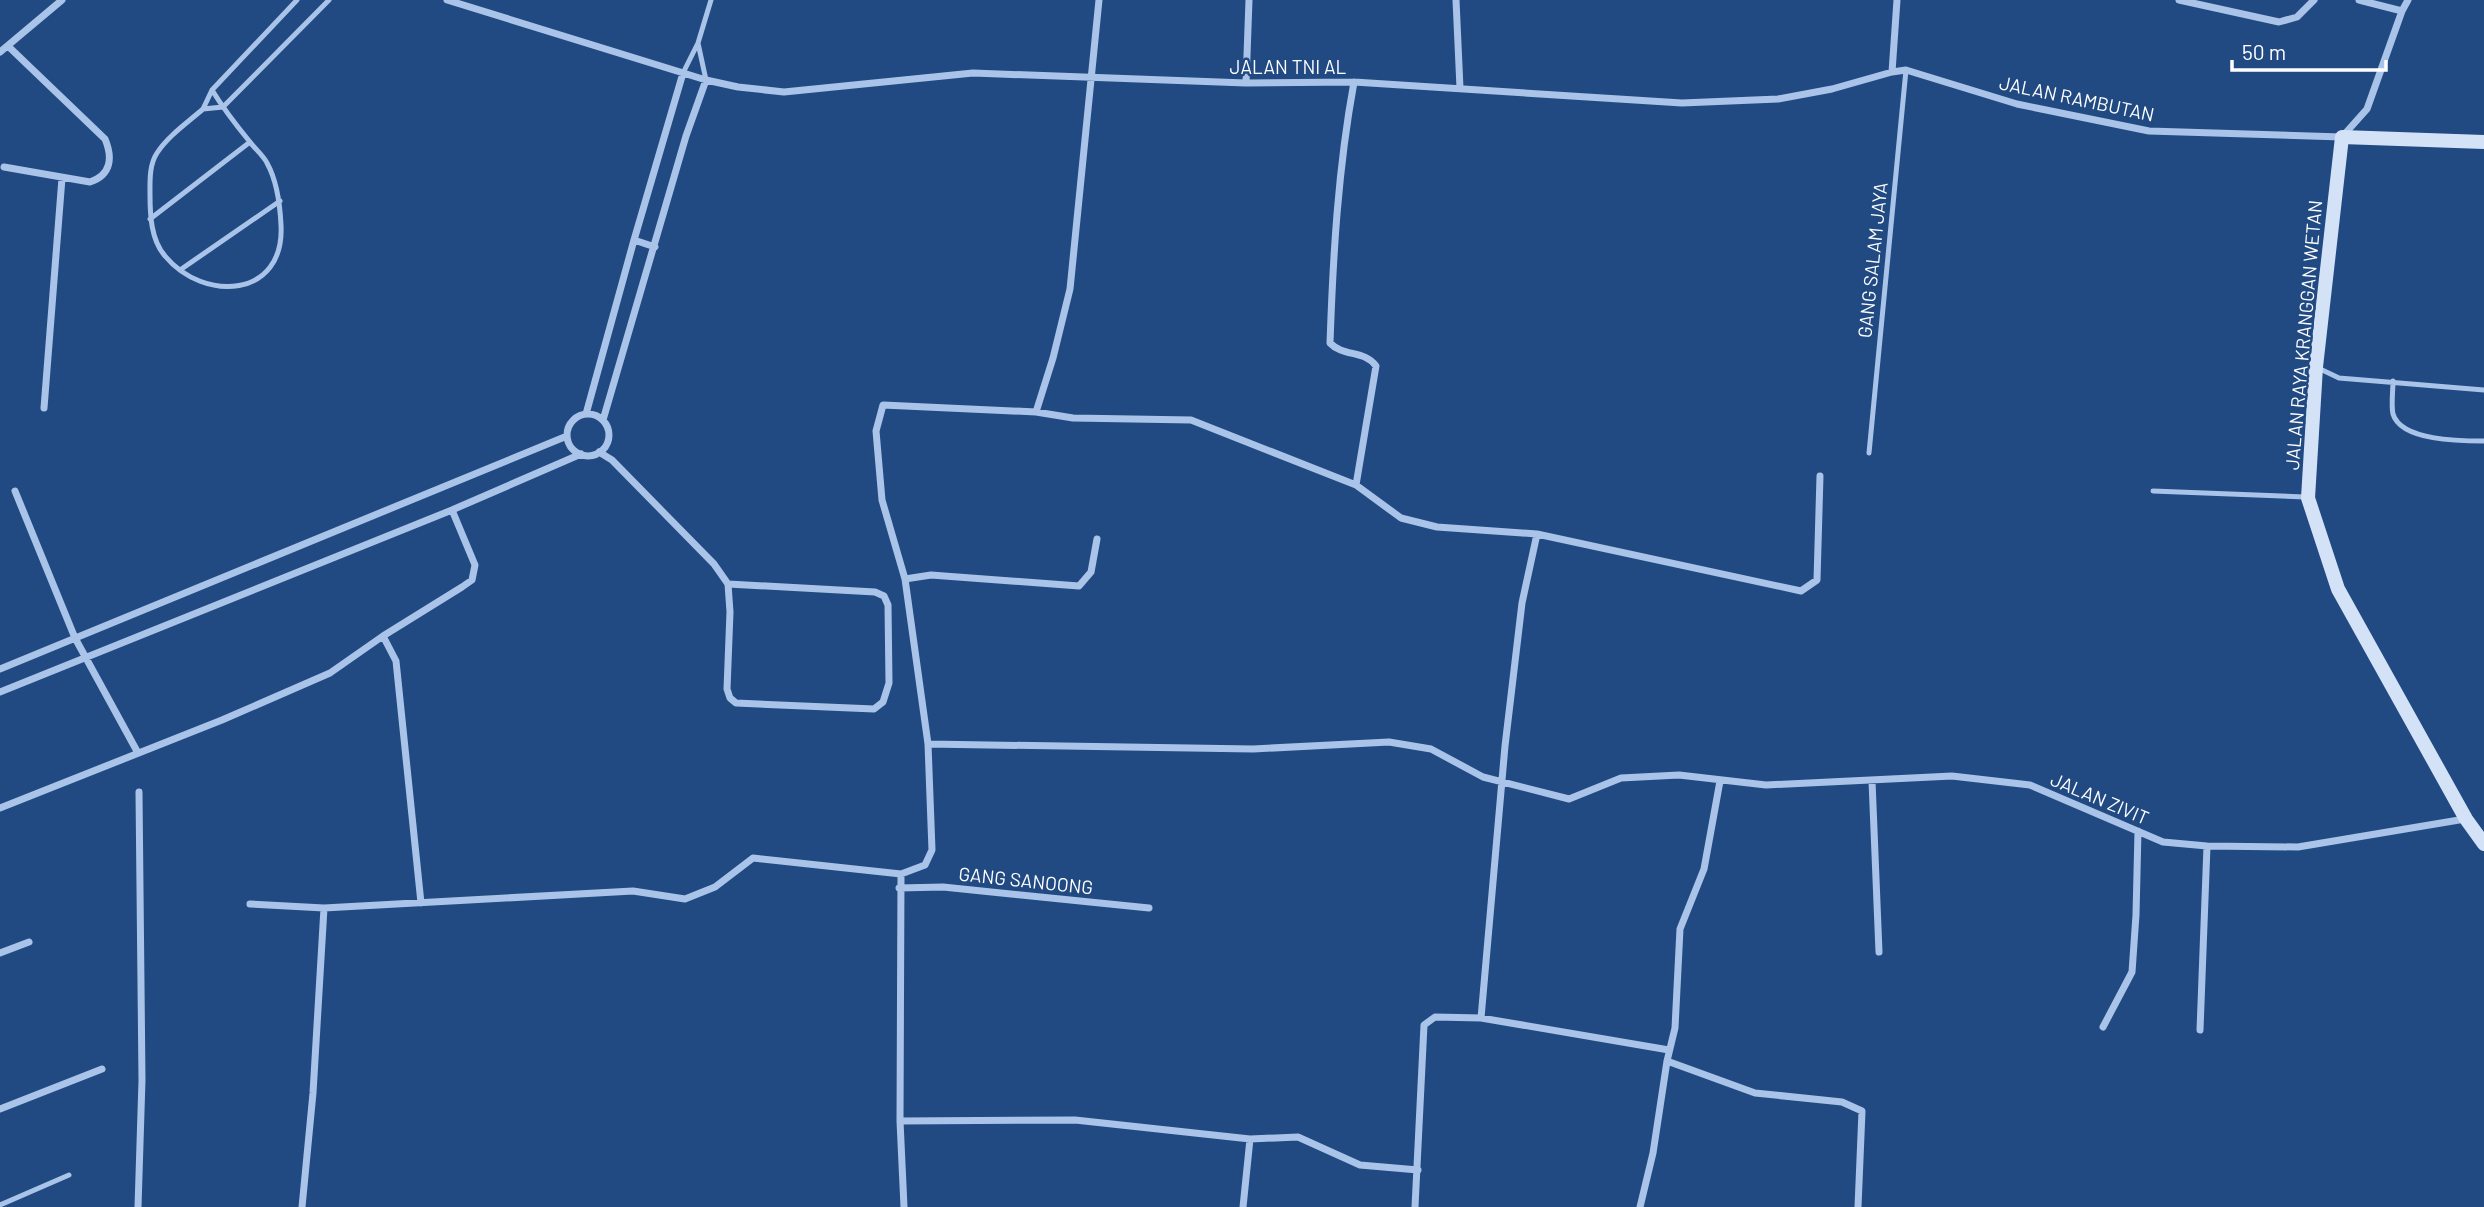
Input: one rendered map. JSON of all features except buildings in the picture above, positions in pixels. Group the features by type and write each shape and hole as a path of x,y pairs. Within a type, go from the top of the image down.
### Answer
{"main road":[{"path":"2342,137 2484,142"},
{"name":"JALAN RAYA KRANGGAN WETAN","path":"2342,137 2316,368 2308,498 2338,589 2466,819 2484,844"}],"street":[{"path":"0,52 62,0"},
{"name":"JALAN TNI AL","path":"447,0 706,80 784,92 973,73 1246,83 1354,82 1682,103 1778,99 1832,89 1892,72"},
{"path":"1036,412 1070,289 1099,0"},
{"path":"1246,83 1249,0"},
{"path":"1456,0 1460,88"},
{"path":"1892,72 1897,0"},
{"path":"2179,0 2279,22 2297,18 2314,0"},
{"path":"2359,0 2402,11"},
{"path":"2342,137 2367,109 2402,11 2409,0"},
{"path":"4,167 90,182 100,179 111,159 105,139 9,47"},
{"name":"JALAN RAMBUTAN","path":"1892,72 1906,70 2017,104 2149,131 2342,137"},
{"path":"586,414 683,73"},
{"path":"603,420 686,136 706,80"},
{"path":"1354,82 1337,200 1330,343 1339,351 1366,357 1376,366 1356,485"},
{"path":"44,408 62,178"},
{"path":"634,240 655,247"},
{"path":"250,904 324,908 633,891 685,899 715,887 753,858 901,874 925,865 932,850 928,744 905,579 882,500 876,431 883,405 1036,412 1073,418 1191,420 1356,485 1401,517 1437,527 1537,534 1801,591 1817,580 1820,477"},
{"path":"586,414 603,420 609,437 606,446 590,456 573,449 567,436 570,424 577,417 586,414"},
{"path":"0,669 567,436"},
{"path":"606,446 612,460"},
{"path":"599,452 612,460 714,564 728,584 727,689 736,704 874,709 883,702 889,683 888,605 884,596 874,592 728,584"},
{"path":"0,692 452,510 581,454"},
{"path":"15,491 75,638 138,754"},
{"path":"0,808 222,720 330,673 472,580 475,565 452,510"},
{"path":"1481,1018 1505,746 1522,603 1537,534"},
{"path":"905,579 931,575 1079,586 1091,572 1097,539"},
{"path":"383,636 396,661 421,903"},
{"name":"JALAN ZIVIT","path":"928,744 1253,749 1389,742 1431,749 1483,777 1569,799 1621,778 1679,775 1766,785 1952,776 2031,785 2163,842 2207,846 2298,847 2466,819"},
{"path":"1872,780 1879,952"},
{"path":"1640,1207 1653,1153 1667,1061 1675,1028 1680,929 1704,869 1720,781"},
{"path":"138,1207 142,1080 139,792"},
{"path":"2103,1027 2132,972 2137,915 2138,831"},
{"path":"2200,1030 2207,846"},
{"path":"901,874 900,1121 904,1207"},
{"name":"GANG SANOONG","path":"900,888 943,887 1149,908"},
{"path":"302,1207 313,1093 324,908"},
{"path":"0,953 29,942"},
{"path":"1416,1207 1424,1026 1435,1017 1481,1018 1669,1050"},
{"path":"1667,1061 1755,1093 1842,1102 1862,1111 1858,1207"},
{"path":"0,1109 102,1069"},
{"path":"900,1121 1074,1119 1250,1139 1298,1138 1360,1165 1418,1170"},
{"path":"1244,1207 1250,1139"}],"lane":[{"path":"212,90 266,162 280,201 282,243 266,275 243,285 218,286 193,280 164,256 150,219 150,172 155,156 168,139 203,109 212,90 297,0"},
{"path":"203,109 223,107 329,0"},
{"path":"683,73 698,43 711,0"},
{"path":"698,43 706,80"},
{"name":"GANG SALAM JAYA","path":"1869,453 1906,70"},
{"path":"150,219 250,142"},
{"path":"180,270 280,201"},
{"path":"2316,368 2339,378 2484,390"},
{"path":"2393,381 2393,415 2402,428 2420,435 2484,441"},
{"path":"2153,491 2308,498"},
{"path":"0,1205 69,1175"}]}
